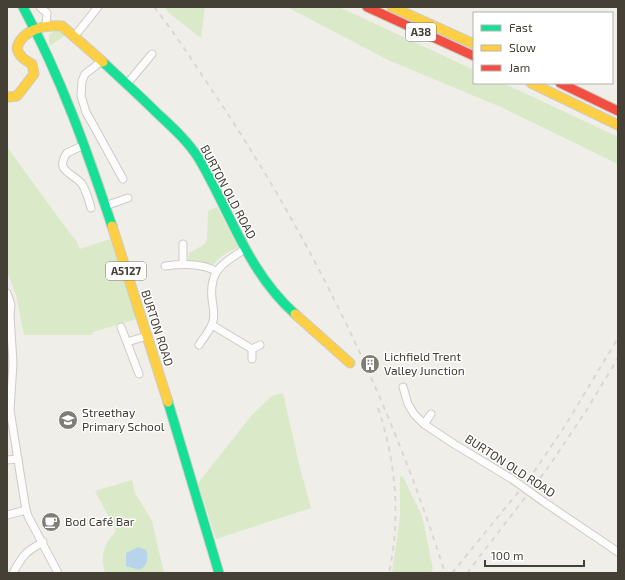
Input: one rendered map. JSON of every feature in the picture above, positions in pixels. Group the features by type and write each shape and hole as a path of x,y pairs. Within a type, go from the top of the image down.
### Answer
{"main road":[{"name":"BURTON ROAD","path":"23,7 52,61 84,145 147,336 219,573"},
{"name":"A38","path":"367,7 473,56"},
{"name":"A38","path":"395,8 473,44"},
{"name":"BURTON OLD ROAD","path":"15,98 34,74 32,64 22,58 18,53 17,44 24,36 36,30 46,26 62,26 102,61 185,139 199,159 261,275 280,300 350,362"},
{"path":"533,84 618,125"},
{"path":"562,84 618,111"}],"street":[{"path":"40,7 47,13 46,26"},
{"path":"74,37 98,7"},
{"path":"127,84 151,56 143,53"},
{"path":"102,61 85,74 82,81 81,96 86,112 123,178"},
{"path":"84,145 67,153 62,162 67,174 82,185 91,208"},
{"path":"110,173 117,169"},
{"path":"105,206 128,198"},
{"path":"80,202 88,199"},
{"path":"183,244 183,264"},
{"path":"199,345 212,325 214,313 211,288 216,270 225,262 246,249"},
{"path":"165,266 183,264 207,266 216,270"},
{"path":"7,294 11,305 9,313 13,363 8,410 26,510 58,573"},
{"path":"212,325 252,349"},
{"path":"121,327 140,370"},
{"path":"127,342 147,336"},
{"path":"252,349 260,345"},
{"path":"252,349 252,358"},
{"name":"BURTON OLD ROAD","path":"403,387 408,404 414,414 424,424 512,479 618,552"},
{"path":"424,424 431,414"},
{"path":"7,460 18,459"},
{"path":"7,515 26,510"},
{"path":"13,573 27,551 43,542"}],"green space":[{"path":"165,7 205,7 201,38 169,13"},
{"path":"287,7 339,7 473,70 473,84 505,84 618,137 618,164 503,108 388,60"},
{"path":"56,30 67,34 50,46 49,35"},
{"path":"7,147 77,242 80,249 110,239 137,319 93,332 92,335 24,335 16,295 7,272"},
{"path":"217,207 238,247 220,257 214,264 188,262 189,253 205,244 207,239 208,211"},
{"path":"283,393 299,464 311,508 216,539 198,483 252,415 272,396"},
{"path":"400,476 403,477 422,516 433,569 430,573 392,573 400,517"},
{"path":"132,480 135,493 152,521 164,573 105,573 103,561 104,550 116,531 95,491"}],"water":[{"path":"138,547 146,550 147,556 146,564 139,570 126,566 126,553"}],"railway":[{"path":"154,7 220,102 289,214 320,271 376,389 401,449 445,573"},
{"path":"452,573 529,479 565,426 618,338"},
{"path":"467,573 547,469 586,411 618,358"},
{"path":"378,408 389,448 395,490 395,531 389,573"}],"traffic: fast":[{"path":"23,7 37,33 61,87 83,142 112,226"},
{"path":"103,62 190,146 210,179 252,260 278,297 295,314"},
{"path":"168,402 219,573"}],"traffic: slow":[{"path":"392,7 473,44"},
{"path":"8,97 17,96 34,74 32,64 21,56 17,48 24,36 29,32 49,26 62,26 103,62"},
{"path":"533,84 618,125"},
{"path":"112,226 168,402"},
{"path":"295,314 350,363"}],"traffic: jam":[{"path":"367,7 473,56"},
{"path":"562,84 618,111"}],"place":[{"name":"Lichfield Trent Valley Junction","path":"370,364"},
{"name":"Streethay Primary School","path":"68,420"},
{"name":"Bod Café Bar","path":"51,522"}]}
